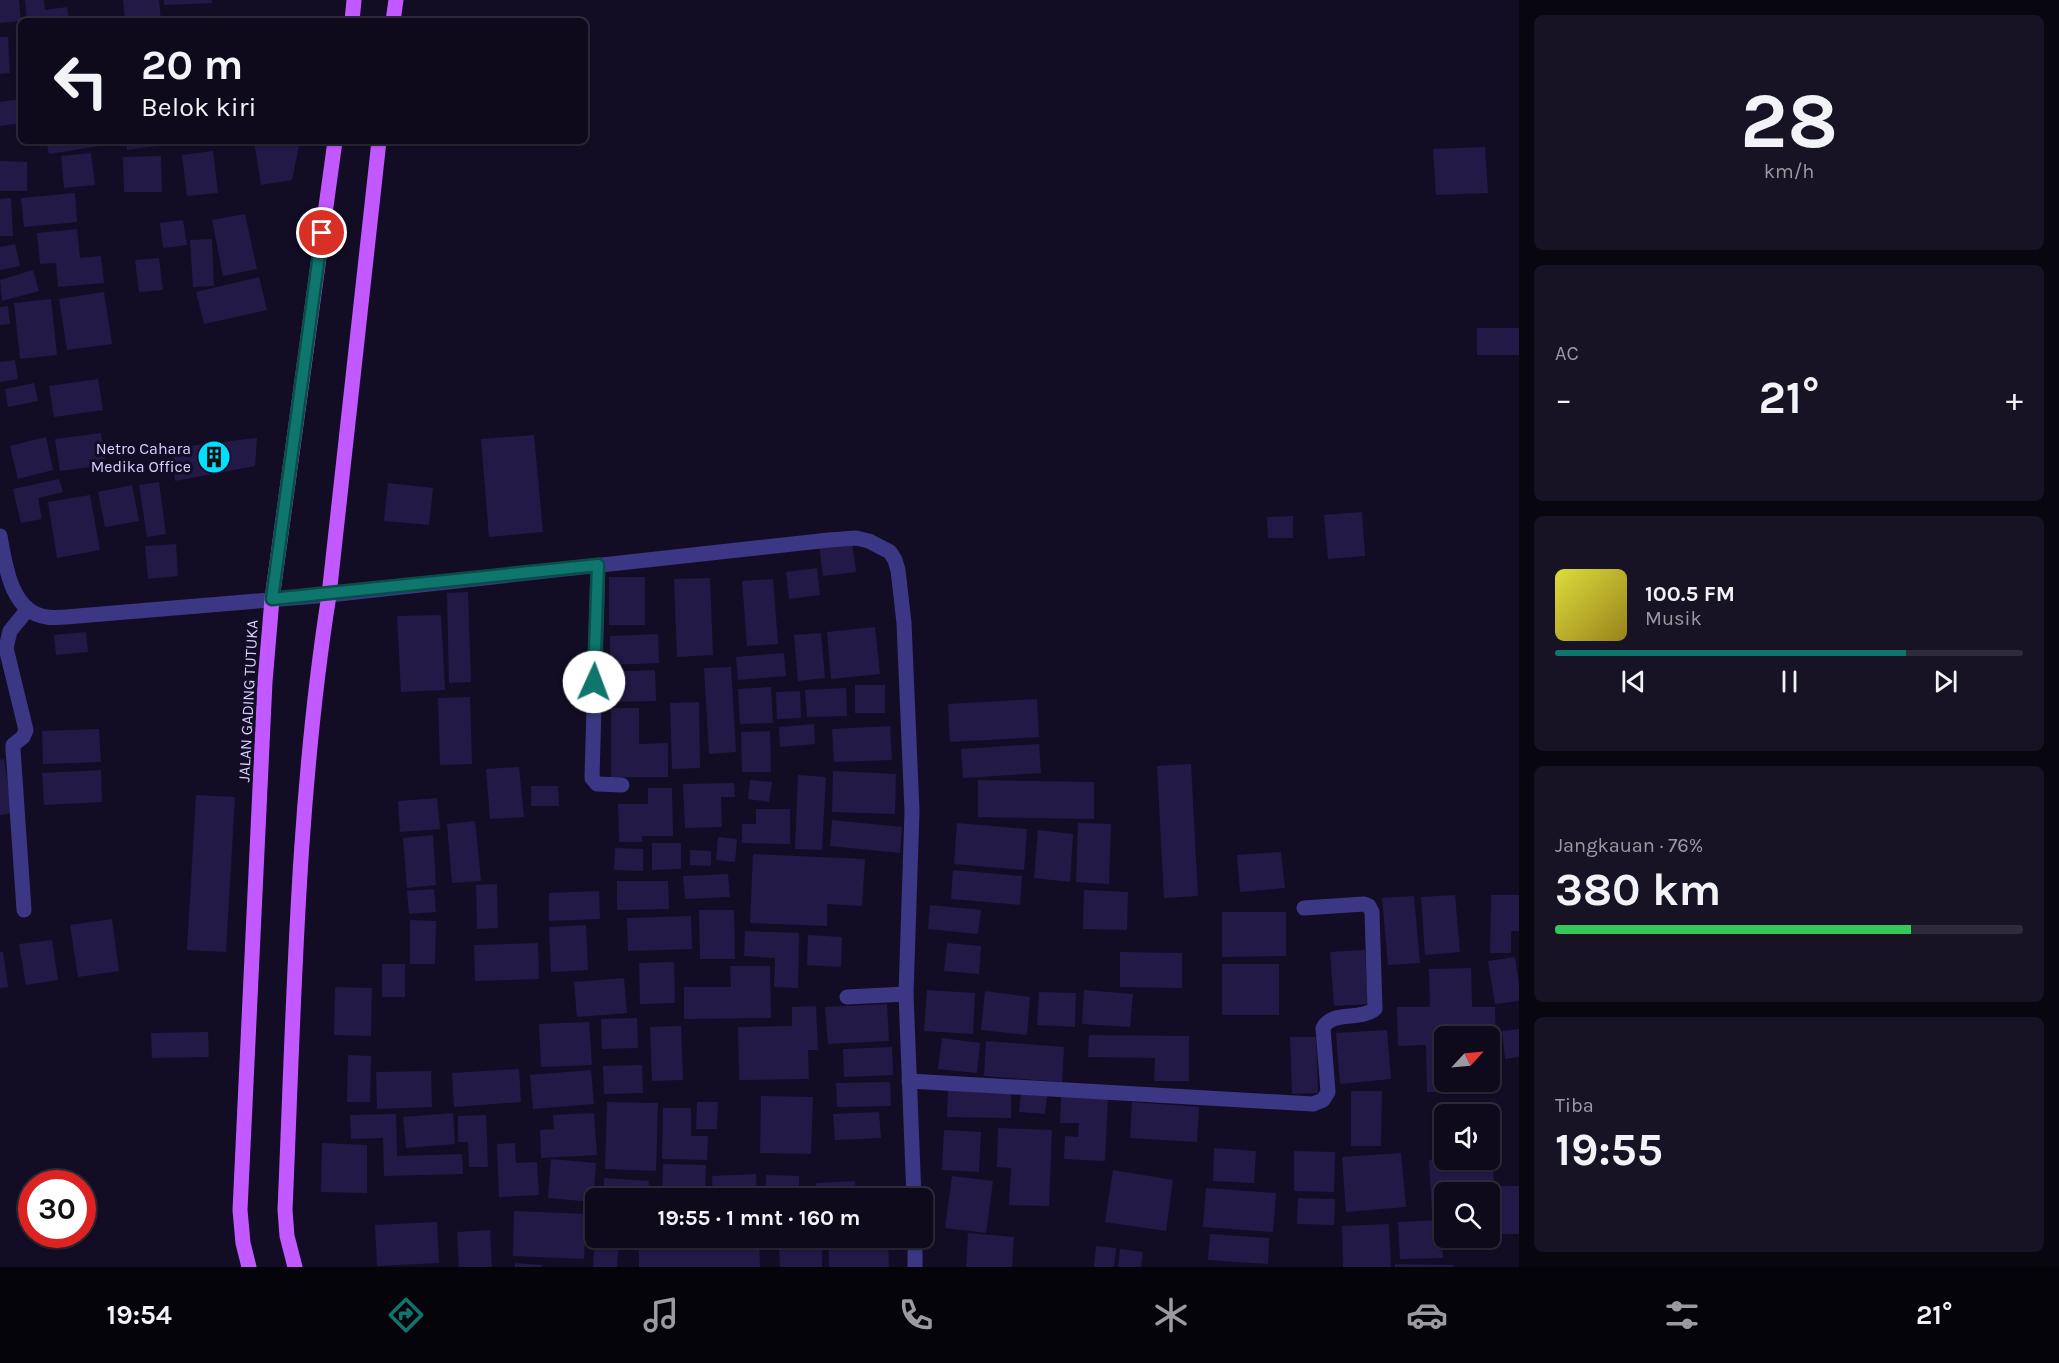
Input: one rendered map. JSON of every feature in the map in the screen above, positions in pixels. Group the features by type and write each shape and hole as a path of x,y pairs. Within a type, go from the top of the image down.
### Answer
{"main road":[{"path":"352,18 354,0"},
{"path":"393,18 396,0"},
{"name":"JALAN GADING TUTUKA","path":"249,1267 243,1243 240,1210 272,599 335,144"},
{"path":"295,1267 286,1236 285,1210 299,902 317,669 329,594 380,144"}],"street":[{"path":"0,536 15,594 28,609 45,618 329,594 856,538 869,541 890,552 898,570 904,623 912,811 906,994 914,1188"},
{"path":"598,565 592,778 597,784 622,785"},
{"path":"24,910 13,748 26,730 6,648 10,631 28,609"},
{"path":"909,1081 1313,1104 1323,1100 1328,1092 1323,1028 1326,1022 1331,1018 1366,1016 1375,1009 1372,912 1369,906 1364,904 1304,908"},
{"path":"847,997 906,994"},
{"path":"915,1248 915,1267"}],"building":[{"path":"0,0 19,0 21,18 18,18 18,21 0,23"},
{"path":"25,0 44,0 45,10 67,7 69,18 27,18"},
{"path":"123,0 159,0 161,18 125,18"},
{"path":"164,0 212,0 212,3 164,5"},
{"path":"0,37 8,37 10,73 0,74"},
{"path":"18,99 18,123 0,126 0,102"},
{"path":"52,144 113,144 49,154 47,145"},
{"path":"126,144 173,144 127,150"},
{"path":"254,144 299,144 292,180 261,185"},
{"path":"1485,147 1488,193 1436,195 1433,149"},
{"path":"213,151 218,193 187,196 182,155"},
{"path":"91,153 95,185 64,188 61,156"},
{"path":"161,156 162,192 124,192 123,157"},
{"path":"0,161 27,162 27,191 0,191"},
{"path":"75,193 77,222 24,227 21,198"},
{"path":"11,198 13,236 0,236 0,199"},
{"path":"245,214 257,269 223,276 212,220"},
{"path":"183,220 187,245 163,248 160,223"},
{"path":"77,229 80,258 101,256 104,283 58,287 56,263 40,264 37,233"},
{"path":"212,239 214,286 193,287 190,240"},
{"path":"15,244 20,266 0,270 0,247"},
{"path":"159,258 163,290 139,292 135,260"},
{"path":"33,270 39,291 2,301 0,280"},
{"path":"259,277 267,310 204,324 196,292"},
{"path":"104,292 112,344 67,350 59,299"},
{"path":"51,299 57,355 20,359 14,303"},
{"path":"8,306 10,324 0,325 0,307"},
{"path":"1477,328 1519,328 1519,355 1477,355"},
{"path":"15,360 18,379 0,382 0,362"},
{"path":"98,379 103,410 54,417 49,386"},
{"path":"34,383 38,401 8,407 5,389"},
{"path":"101,433 106,465 60,471 55,439"},
{"path":"534,435 543,532 489,537 481,439"},
{"path":"46,437 53,470 18,479 10,446"},
{"name":"Netro Cahara Medika Office","path":"257,438 255,466 175,481 172,448"},
{"path":"59,479 63,492 38,498 42,519 21,523 13,489"},
{"path":"159,482 166,534 147,537 139,485"},
{"path":"388,483 433,488 429,525 384,521"},
{"path":"132,485 139,521 105,527 98,492"},
{"path":"90,495 100,550 57,558 48,502"},
{"path":"1362,512 1365,556 1328,559 1324,515"},
{"path":"1293,516 1293,538 1268,538 1267,517"},
{"path":"852,542 856,572 823,576 819,546"},
{"path":"176,544 178,576 148,579 145,546"},
{"path":"817,568 820,595 789,599 786,572"},
{"path":"609,577 645,577 645,625 609,625"},
{"path":"710,578 713,655 677,657 674,579"},
{"path":"773,579 778,644 747,646 742,581"},
{"path":"468,592 471,682 449,683 447,593"},
{"path":"441,615 445,690 401,692 397,616"},
{"path":"875,627 880,674 831,679 827,632"},
{"path":"86,632 88,652 56,655 54,635"},
{"path":"821,633 825,678 798,681 794,635"},
{"path":"658,634 659,663 610,665 610,636"},
{"path":"784,653 786,676 738,680 736,657"},
{"path":"731,667 736,752 709,754 704,668"},
{"path":"655,670 656,701 608,702 607,672"},
{"path":"855,685 885,685 885,713 855,713"},
{"path":"771,687 773,723 740,724 738,689"},
{"path":"846,688 847,716 807,717 805,690"},
{"path":"800,691 801,718 777,719 776,692"},
{"path":"470,697 472,764 440,765 438,698"},
{"path":"1037,699 1039,737 950,742 948,704"},
{"path":"699,702 700,768 672,769 670,703"},
{"path":"611,708 639,708 639,744 668,743 668,777 611,777"},
{"path":"814,724 815,744 780,747 779,727"},
{"path":"890,726 892,760 834,762 832,729"},
{"path":"99,729 101,762 43,764 42,731"},
{"path":"770,731 771,772 742,772 741,732"},
{"path":"1039,744 1041,773 963,778 961,749"},
{"path":"4,759 12,813 0,815 0,760"},
{"path":"1191,764 1198,896 1164,898 1157,766"},
{"path":"519,767 524,817 490,819 486,769"},
{"path":"101,770 102,802 44,805 42,773"},
{"path":"833,771 896,774 895,814 832,812"},
{"path":"798,775 826,777 822,850 795,849"},
{"path":"750,780 772,782 769,802 748,799"},
{"path":"978,780 1094,782 1094,819 978,817"},
{"path":"734,783 735,797 721,797 722,827 685,828 683,784"},
{"path":"531,786 558,786 559,806 531,806"},
{"path":"648,788 672,788 673,836 642,836 642,842 619,842 618,804 648,804"},
{"path":"196,795 235,797 226,952 187,950"},
{"path":"437,798 440,829 400,832 398,801"},
{"path":"756,809 790,809 790,844 742,843 742,824 756,824"},
{"path":"832,820 902,827 900,853 830,846"},
{"path":"475,821 481,881 452,883 447,824"},
{"path":"957,823 1027,829 1024,870 954,864"},
{"path":"1078,823 1111,824 1109,884 1076,882"},
{"path":"1038,830 1073,834 1070,882 1034,878"},
{"path":"433,835 436,885 407,888 403,838"},
{"path":"718,837 737,839 735,862 716,860"},
{"path":"652,843 681,843 681,869 652,870"},
{"path":"615,848 643,849 643,871 614,870"},
{"path":"690,850 711,851 711,866 690,865"},
{"path":"1281,852 1285,888 1240,892 1237,855"},
{"path":"753,854 865,859 862,906 827,904 827,926 750,923"},
{"path":"953,870 1022,876 1020,905 951,899"},
{"path":"728,874 730,897 685,899 683,876"},
{"path":"617,881 668,881 669,909 617,910"},
{"path":"497,884 498,928 477,929 476,885"},
{"path":"434,889 436,912 409,914 407,891"},
{"path":"1084,890 1128,892 1127,930 1083,929"},
{"path":"599,891 600,919 549,921 549,893"},
{"path":"1455,895 1460,952 1425,955 1421,897"},
{"path":"1491,895 1519,895 1519,931 1511,931 1511,953 1490,953"},
{"path":"1414,896 1420,963 1388,965 1382,898"},
{"path":"930,905 981,910 978,934 928,929"},
{"path":"699,910 734,910 735,959 700,959"},
{"path":"1222,912 1286,912 1286,956 1222,957"},
{"path":"691,916 692,949 628,951 627,918"},
{"path":"112,919 119,971 78,977 70,925"},
{"path":"410,920 436,921 435,964 410,964"},
{"path":"586,925 588,970 551,972 549,927"},
{"path":"745,931 799,933 798,988 774,987 775,958 744,956"},
{"path":"808,935 842,937 841,967 807,965"},
{"path":"52,940 58,980 26,985 19,944"},
{"path":"538,943 539,979 475,981 474,945"},
{"path":"947,943 981,946 979,974 944,971"},
{"path":"1365,950 1368,1004 1334,1006 1330,952"},
{"path":"0,952 3,952 8,987 0,988"},
{"path":"1120,952 1182,953 1182,988 1120,987"},
{"path":"1515,957 1519,1001 1495,1004 1488,961"},
{"path":"674,962 675,1003 640,1004 639,963"},
{"path":"382,964 405,964 405,997 382,997"},
{"path":"1222,964 1279,964 1279,1015 1222,1015"},
{"path":"730,966 770,966 771,1018 684,1019 684,987 731,987"},
{"path":"1471,968 1472,1007 1495,1007 1495,1026 1434,1026 1434,1092 1427,1092 1426,1045 1398,1046 1397,1007 1430,1007 1429,969"},
{"path":"624,978 627,1013 577,1017 574,982"},
{"path":"335,987 372,988 371,1036 334,1035"},
{"path":"927,990 975,993 973,1034 924,1031"},
{"path":"1084,990 1133,994 1130,1027 1082,1024"},
{"path":"985,991 1030,997 1027,1035 981,1030"},
{"path":"1039,992 1076,993 1075,1027 1037,1025"},
{"path":"887,1004 889,1041 828,1044 825,1007"},
{"path":"816,1006 818,1050 808,1050 809,1079 739,1080 738,1027 792,1026 792,1007"},
{"path":"637,1018 638,1048 602,1049 601,1019"},
{"path":"589,1022 592,1065 541,1067 539,1024"},
{"path":"681,1026 683,1080 652,1081 650,1027"},
{"path":"1519,1029 1519,1057 1505,1059 1502,1031"},
{"path":"1387,1030 1391,1079 1340,1084 1336,1033"},
{"path":"208,1032 209,1057 152,1058 151,1033"},
{"path":"1089,1035 1189,1036 1189,1081 1154,1081 1155,1058 1088,1057"},
{"path":"1290,1037 1316,1037 1318,1093 1292,1094"},
{"path":"942,1038 980,1043 977,1073 938,1069"},
{"path":"986,1041 1064,1047 1062,1082 984,1076"},
{"path":"892,1047 893,1075 844,1077 843,1049"},
{"path":"348,1055 371,1056 370,1102 347,1102"},
{"path":"642,1065 643,1093 604,1094 603,1066"},
{"path":"519,1069 521,1102 454,1107 452,1073"},
{"path":"591,1070 594,1104 533,1109 530,1075"},
{"path":"431,1071 432,1107 377,1109 376,1072"},
{"path":"890,1082 891,1106 837,1107 836,1083"},
{"path":"948,1090 1011,1091 1011,1118 947,1117"},
{"path":"1351,1091 1382,1091 1381,1146 1351,1146"},
{"path":"1021,1093 1047,1096 1045,1114 1019,1112"},
{"path":"761,1096 813,1097 811,1154 760,1153"},
{"path":"1061,1096 1108,1099 1105,1161 1064,1159 1065,1136 1078,1137 1079,1123 1060,1123"},
{"path":"607,1102 658,1103 656,1171 605,1169"},
{"path":"697,1102 718,1102 717,1129 696,1129"},
{"path":"1132,1102 1199,1107 1197,1142 1130,1138"},
{"path":"663,1108 691,1108 691,1136 708,1136 707,1160 662,1159"},
{"path":"879,1112 881,1138 835,1140 833,1114"},
{"path":"453,1113 455,1144 406,1148 403,1117"},
{"path":"594,1113 597,1155 541,1158 540,1130 554,1129 553,1115"},
{"path":"396,1114 397,1156 462,1154 463,1174 384,1176 383,1138 351,1139 350,1115"},
{"path":"486,1115 488,1167 469,1167 468,1142 458,1142 458,1116"},
{"path":"998,1128 1052,1130 1049,1206 1009,1205 1011,1168 997,1167"},
{"path":"944,1130 981,1132 979,1172 942,1170"},
{"path":"322,1143 367,1145 367,1193 321,1192"},
{"path":"515,1143 516,1163 537,1162 539,1195 499,1197 497,1144"},
{"path":"1214,1148 1256,1151 1254,1183 1213,1181"},
{"path":"1294,1151 1335,1152 1334,1192 1294,1191"},
{"path":"1401,1153 1406,1207 1346,1212 1342,1157"},
{"path":"551,1159 596,1163 594,1188 585,1188 585,1201 548,1198"},
{"path":"1429,1160 1434,1160 1434,1170 1493,1170 1494,1182 1434,1182 1434,1215 1432,1215"},
{"path":"663,1164 706,1165 705,1188 662,1188"},
{"path":"1113,1170 1173,1180 1166,1231 1105,1222"},
{"path":"756,1174 757,1188 713,1188 712,1176"},
{"path":"766,1175 799,1176 799,1188 766,1188"},
{"path":"952,1176 993,1181 986,1233 945,1228"},
{"path":"604,1178 649,1181 649,1188 604,1188"},
{"path":"855,1181 855,1188 816,1188 816,1183"},
{"path":"1500,1186 1519,1186 1519,1234 1500,1234"},
{"path":"1206,1188 1276,1193 1273,1232 1203,1227"},
{"path":"1298,1198 1335,1199 1334,1225 1297,1224"},
{"path":"514,1211 585,1214 584,1259 513,1256"},
{"path":"1434,1220 1434,1248 1443,1248 1443,1258 1400,1259 1398,1222"},
{"path":"437,1222 439,1263 377,1266 375,1225"},
{"path":"1389,1224 1391,1267 1343,1267 1342,1226"},
{"path":"490,1230 492,1267 459,1267 457,1232"},
{"path":"968,1233 1014,1237 1012,1267 966,1267"},
{"path":"1210,1234 1269,1238 1268,1264 1208,1260"},
{"path":"1096,1246 1116,1248 1114,1267 1094,1267"},
{"path":"594,1248 618,1248 617,1267 593,1267"},
{"path":"639,1248 759,1248 760,1267 639,1267"},
{"path":"779,1248 822,1248 822,1267 780,1267"},
{"path":"828,1248 888,1248 889,1267 829,1267"},
{"path":"1120,1249 1143,1252 1141,1267 1118,1267"},
{"path":"515,1263 542,1265 542,1267 515,1267"},
{"path":"1395,1264 1453,1265 1453,1267 1395,1267"}],"place":[{"name":"Netro Cahara Medika Office","path":"214,457"}],"route":[{"path":"322,233 272,599 598,565 594,682"}]}
